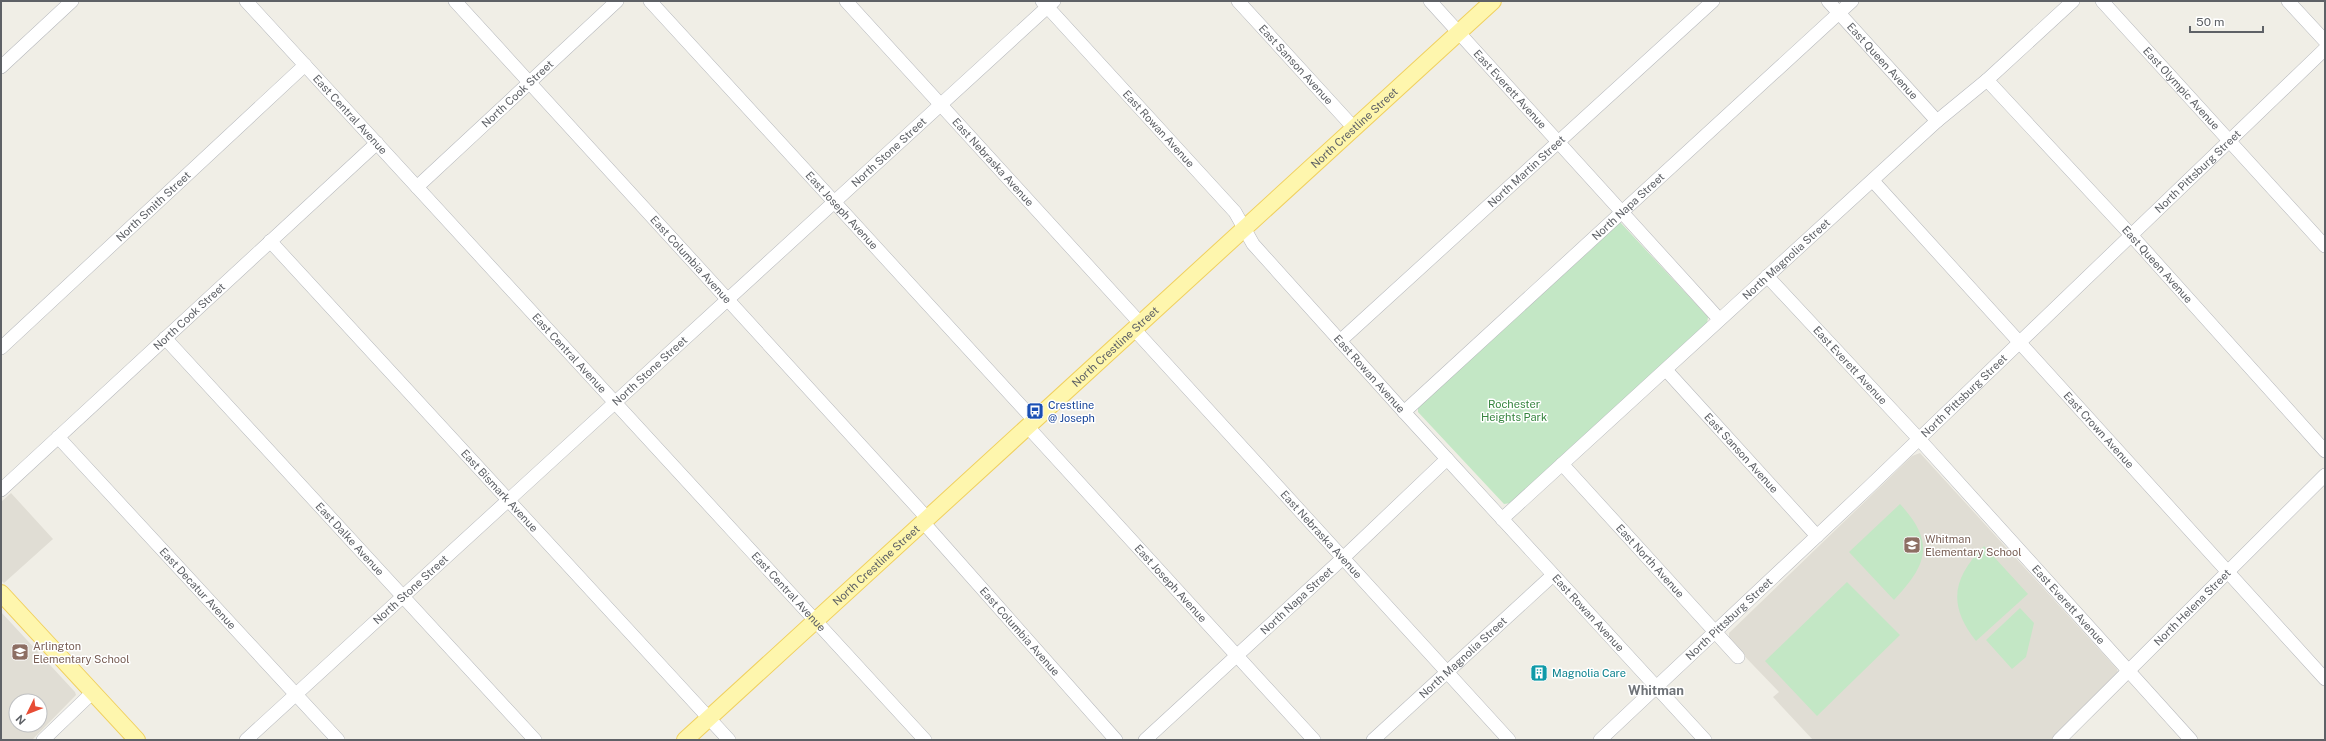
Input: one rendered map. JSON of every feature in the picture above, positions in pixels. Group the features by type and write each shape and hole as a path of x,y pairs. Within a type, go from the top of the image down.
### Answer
{"main road":[{"name":"North Crestline Street","path":"685,740 1493,1"},
{"path":"1,593 137,740"}],"street":[{"path":"1,67 72,1"},
{"name":"East Central Avenue","path":"246,1 925,740"},
{"name":"East Columbia Avenue","path":"455,1 727,299 925,520 1116,740"},
{"name":"North Cook Street","path":"417,187 618,1"},
{"name":"East Joseph Avenue","path":"650,1 833,202 1314,740"},
{"name":"East Nebraska Avenue","path":"846,1 1343,558 1509,740"},
{"name":"East Sanson Avenue","path":"1238,1 1354,128"},
{"name":"East Everett Avenue","path":"1430,1 1719,319"},
{"name":"North Martin Street","path":"1340,341 1713,1"},
{"name":"East Queen Avenue","path":"1828,1 1938,121"},
{"name":"North Napa Street","path":"1404,412 1852,1"},
{"name":"North Magnolia Street","path":"1502,519 1666,370 1719,319 1938,121 1987,80 2073,1"},
{"name":"East Olympic Avenue","path":"2102,1 2325,246"},
{"path":"2288,1 2325,41"},
{"name":"North Stone Street","path":"246,740 940,105 1048,3"},
{"name":"East Rowan Avenue","path":"1048,3 1235,212 1253,244 1404,412 1705,740"},
{"name":"North Pittsburg Street","path":"1600,740 1920,439 2325,49"},
{"name":"North Smith Street","path":"1,348 305,65"},
{"name":"East Queen Avenue","path":"1987,80 2131,235 2325,451"},
{"name":"North Cook Street","path":"1,490 377,143"},
{"name":"East Crown Avenue","path":"1873,181 2325,679"},
{"name":"East Bismark Avenue","path":"270,241 729,740"},
{"name":"East Everett Avenue","path":"1767,276 1920,439 2191,740"},
{"name":"East Dalke Avenue","path":"165,338 535,740"},
{"name":"East Sanson Avenue","path":"1666,370 1817,536"},
{"name":"East Decatur Avenue","path":"58,437 338,740"},
{"name":"North Napa Street","path":"1145,740 1343,558 1447,459"},
{"name":"East North Avenue","path":"1562,464 1738,657"},
{"name":"North Helena Street","path":"2059,740 2325,475"},
{"name":"North Magnolia Street","path":"1373,740 1553,575"},
{"path":"43,740 93,692"}],"shaded area":[{"name":"Whitman Elementary School","path":"1920,453 2117,669 2118,673 2054,740 1813,740 1773,697 1779,692 1729,640 1729,633 1912,456"},
{"path":"11,493 53,539 4,583 1,580 1,502"},
{"name":"Arlington Elementary School","path":"1,612 75,692 76,695 48,724 48,693 8,693 8,733 39,733 32,740 1,740"}],"green space":[{"name":"Rochester Heights Park","path":"1620,222 1708,317 1707,324 1511,503 1504,504 1418,412 1418,407 1594,247 1606,232"},
{"path":"1900,504 1919,530 1923,553 1920,564 1914,575 1894,600 1849,552"},
{"path":"1984,546 2028,594 1976,641 1967,628 1961,615 1958,603 1958,592 1960,580 1966,569"},
{"path":"1847,582 1900,635 1817,716 1765,661"},
{"path":"2020,608 2034,623 2026,657 2012,669 1986,640"}],"place":[{"name":"Crestline @ Joseph","path":"1035,411"},
{"name":"Whitman Elementary School","path":"1912,545"},
{"name":"Arlington Elementary School","path":"20,652"},
{"name":"Magnolia Care","path":"1539,673"}],"district":[{"name":"Whitman","path":"1656,690"}]}
